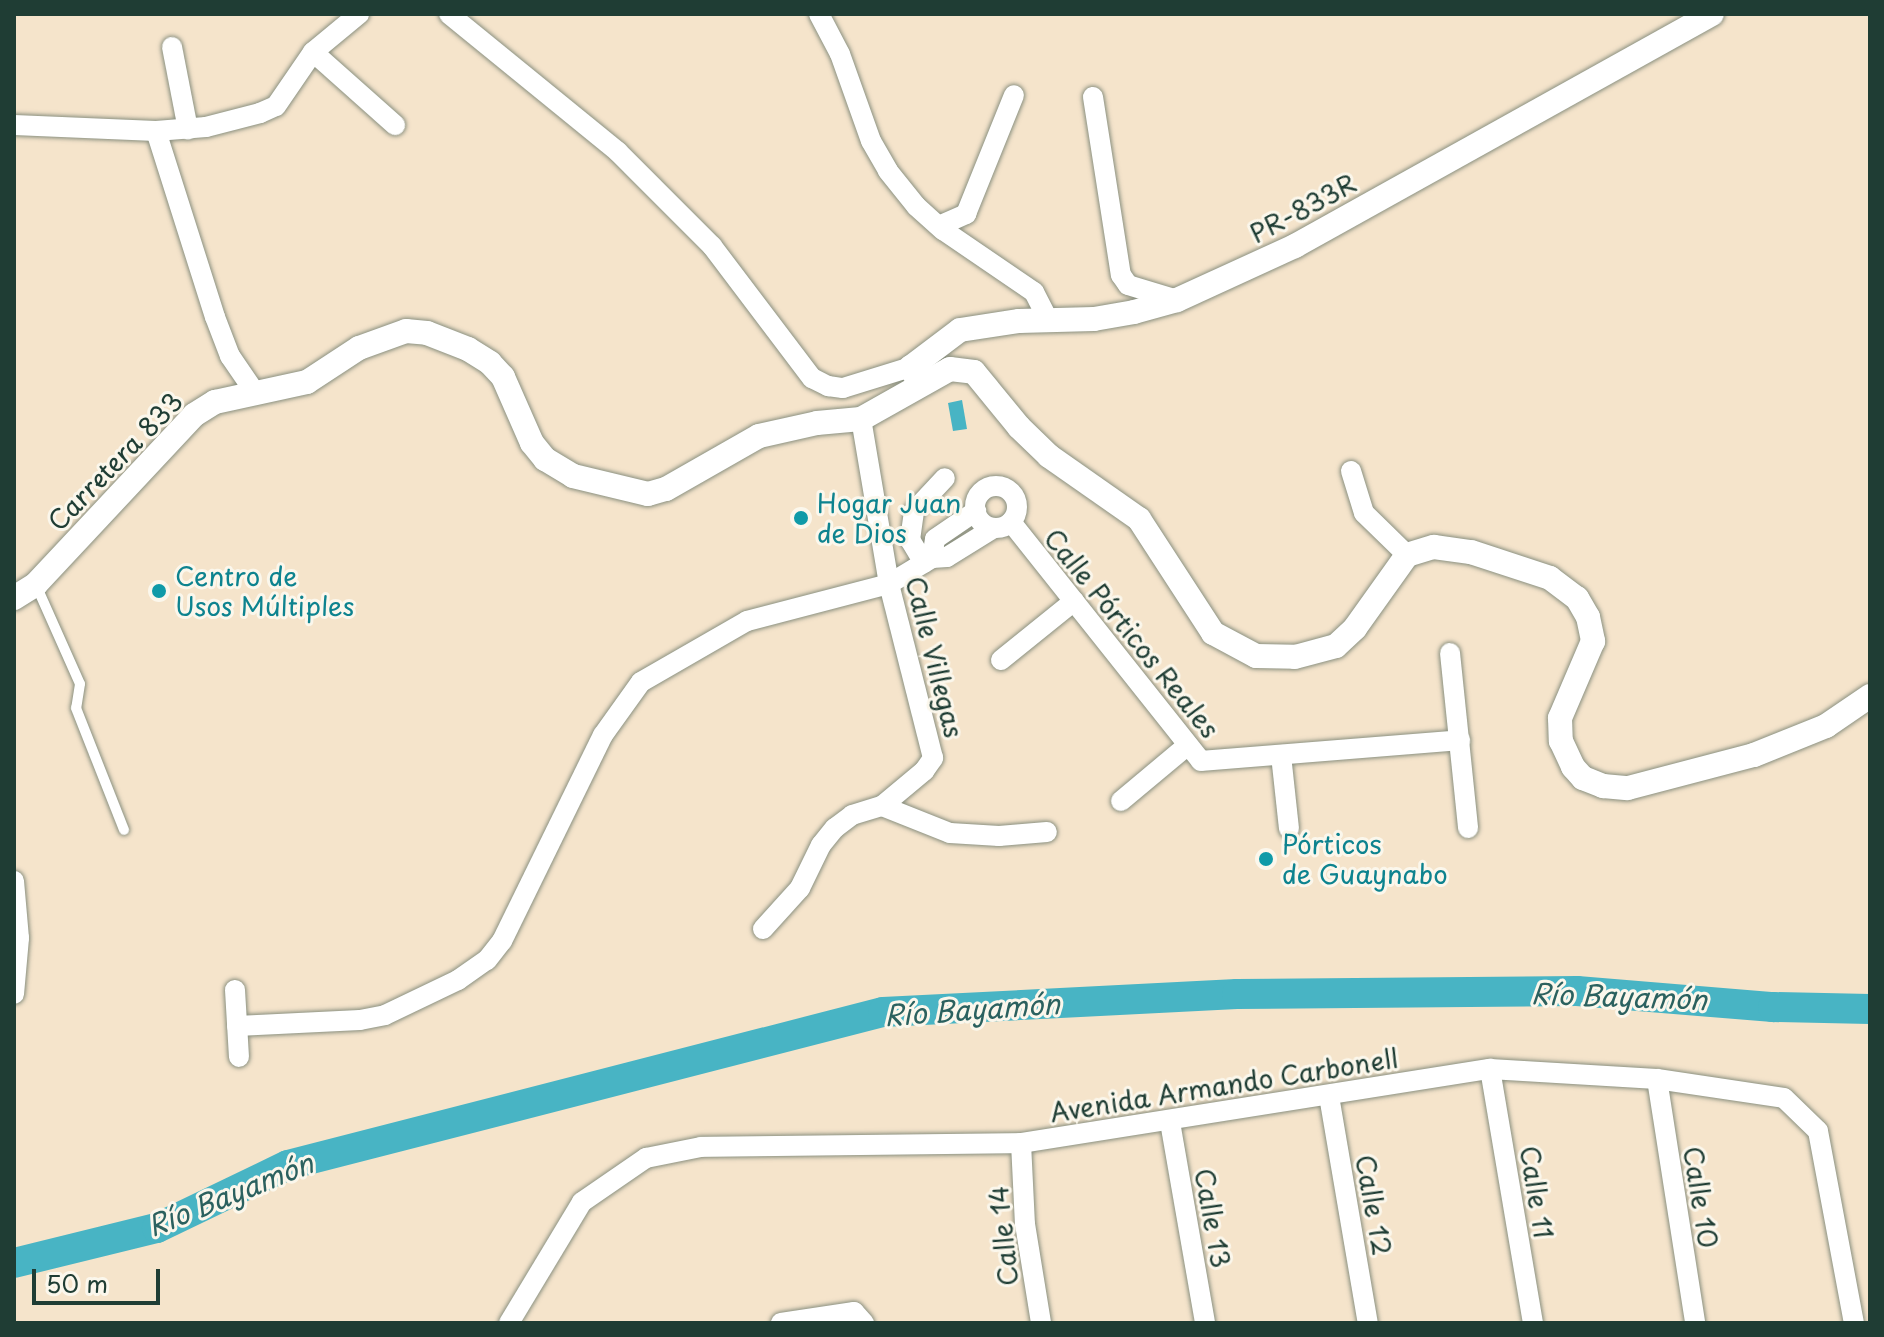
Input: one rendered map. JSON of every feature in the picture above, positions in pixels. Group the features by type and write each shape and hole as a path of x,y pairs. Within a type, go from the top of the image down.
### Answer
{"street":[{"path":"14,125 156,131 188,129 276,106 313,52 359,14"},
{"path":"449,14 618,152 712,246 812,378 828,386 843,388 915,375"},
{"path":"819,14 840,54 871,141 888,171 916,206 939,226 1034,292 1048,320"},
{"name":"PR-833R","path":"915,375 960,330 1019,321 1094,319 1177,300 1295,246 1712,14"},
{"path":"172,47 188,129"},
{"path":"313,52 395,125"},
{"path":"939,226 966,214 1014,95"},
{"path":"1093,97 1121,275 1128,285 1177,300"},
{"path":"156,131 215,317 230,356 254,391"},
{"name":"Carretera 833","path":"14,598 36,584 194,415 215,402 254,391 281,390 307,382 379,339 406,331 427,333 468,349 490,363 503,377 532,443 545,459 573,476 648,494 666,489 759,436 817,423 861,419 915,375 950,369 974,372 1019,427 1049,456 1139,519 1213,633 1256,656 1295,657 1336,646 1355,628 1407,555"},
{"name":"Calle Villegas","path":"763,929 800,888 821,845 835,828 852,815 882,806 924,771 933,758 889,584 861,419"},
{"path":"1351,471 1364,513 1407,555 1434,547 1471,552 1550,578 1577,598 1588,617 1593,641 1560,718 1561,741 1573,767 1583,778 1603,786 1628,788 1754,755 1826,726 1870,696"},
{"path":"928,561 910,540 914,511 945,478"},
{"path":"237,1026 360,1020 385,1015 458,980 487,960 502,941 603,735 641,682 747,621 889,584 928,561 947,557 1016,515 1016,501 1002,487 982,491 976,511 935,539 928,561"},
{"path":"976,511 982,523 1003,525"},
{"name":"Calle Pórticos Reales","path":"1003,525 1074,601 1201,761 1460,740"},
{"path":"1001,660 1074,601"},
{"path":"1450,653 1468,828"},
{"path":"1121,801 1188,745"},
{"path":"1281,755 1289,829"},
{"path":"882,806 950,833 999,836 1047,832"},
{"path":"14,881 19,938 14,994"},
{"path":"235,990 239,1057"},
{"name":"Avenida Armando Carbonell","path":"515,1321 582,1202 646,1158 701,1147 1021,1143 1170,1122 1490,1069 1657,1079 1784,1098 1818,1131 1854,1323"},
{"name":"Calle 11","path":"1490,1069 1533,1323"},
{"name":"Calle 10","path":"1657,1079 1695,1323"},
{"name":"Calle 12","path":"1329,1096 1368,1323"},
{"name":"Calle 13","path":"1170,1122 1205,1323"},
{"name":"Calle 14","path":"1021,1143 1025,1224 1041,1323"},
{"path":"781,1323 854,1312 864,1323"}],"lane":[{"path":"36,584 80,684 76,708 124,830"}],"water":[{"path":"962,400 967,429 953,431 948,403"}],"waterway":[{"name":"Río Bayamón","path":"14,1263 157,1228 288,1165 883,1012 1237,994 1577,991 1773,1007 1870,1009"}],"place":[{"name":"Hogar Juan de Dios","path":"801,518"},
{"name":"Centro de Usos Múltiples","path":"159,591"},
{"name":"Pórticos de Guaynabo","path":"1266,859"}]}
